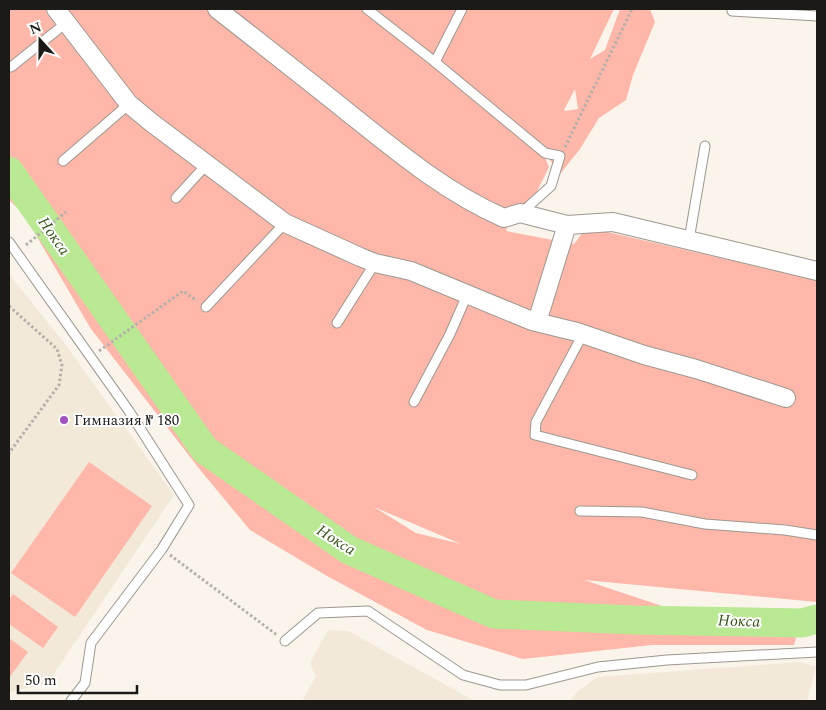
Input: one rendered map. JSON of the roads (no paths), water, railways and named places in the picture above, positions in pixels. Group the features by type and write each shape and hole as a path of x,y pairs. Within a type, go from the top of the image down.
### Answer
{"street":[{"path":"56,9 129,104 285,223 375,263 411,271 538,322 584,334 644,356 786,398"},
{"path":"217,9 376,135 447,187 483,209 504,218 520,213 567,225 613,222 817,271"},
{"path":"538,322 567,225"}],"lane":[{"path":"367,9 435,62 545,153 560,156 551,186 520,213"},
{"path":"435,62 462,9"},
{"path":"732,11 817,16"},
{"path":"11,67 66,23"},
{"path":"64,160 129,104"},
{"path":"689,240 705,146"},
{"path":"176,198 207,164"},
{"path":"206,307 285,223"},
{"path":"9,242 129,411 189,506 162,549 91,643 85,682 71,701"},
{"path":"337,323 375,263"},
{"path":"414,402 450,334 467,295"},
{"path":"584,334 536,422 535,435 692,475"},
{"path":"580,511 642,512 705,524 785,530 817,535"},
{"path":"285,641 318,613 368,611 463,675 500,685 526,685 598,667 667,660 817,652"}],"waterway":[{"name":"Нокса","path":"9,171 205,450 349,550 494,614 634,620 802,623 817,619"}],"place":[{"name":"Гимназия № 180","path":"64,420"}]}
